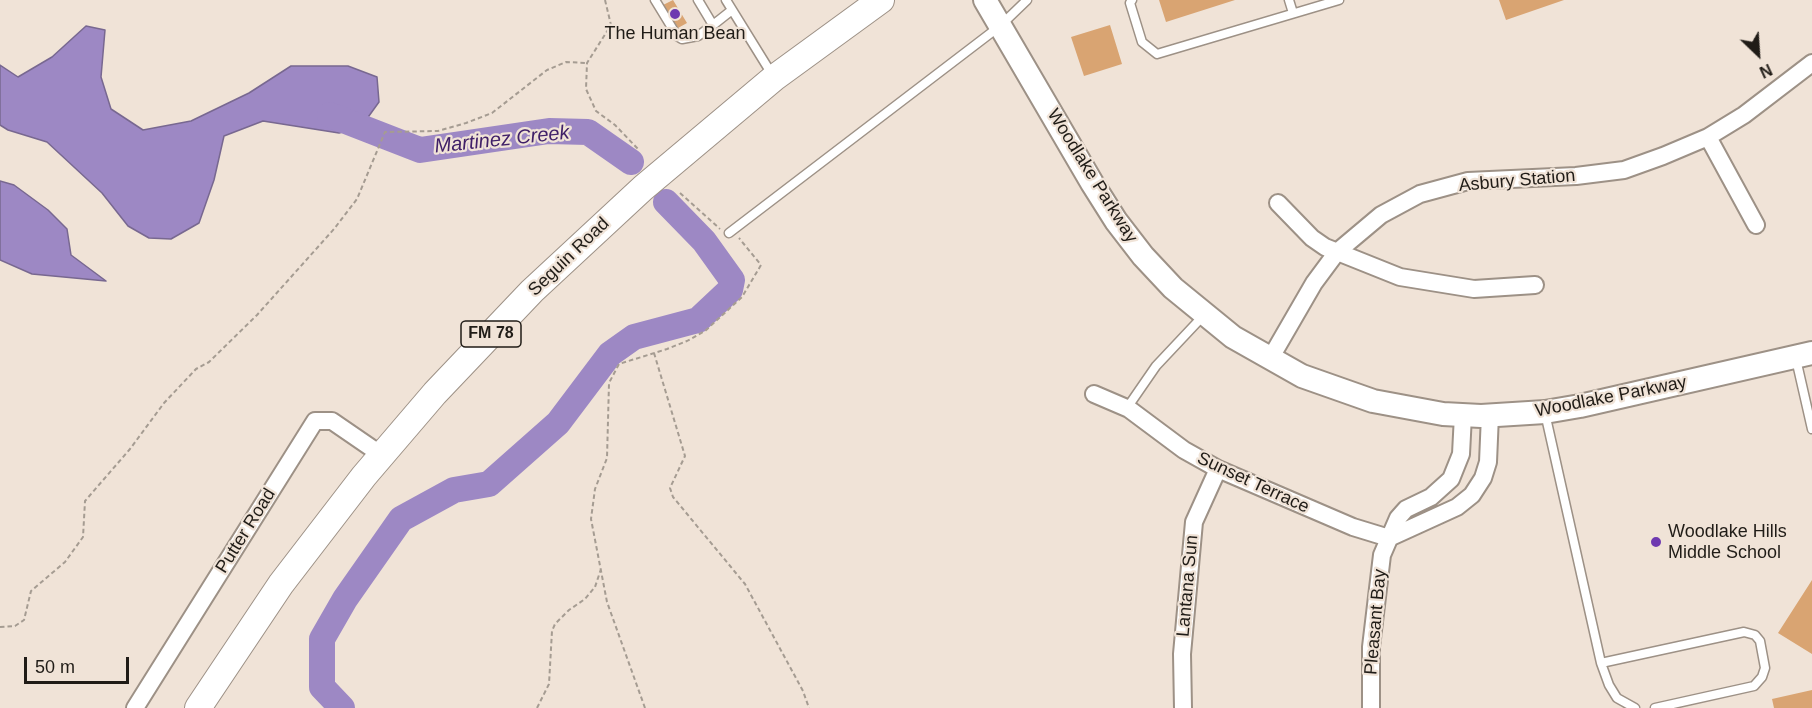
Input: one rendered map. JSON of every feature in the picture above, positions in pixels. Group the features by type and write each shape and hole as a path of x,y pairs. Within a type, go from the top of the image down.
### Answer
{"main road":[{"name":"Seguin Road","path":"198,708 281,585 383,456 435,393 532,291 643,188 774,78 881,0"}],"street":[{"name":"Woodlake Parkway","path":"985,0 1116,221 1143,256 1204,315 1233,337 1302,376 1372,401 1463,415 1490,415 1545,412 1804,356"},
{"name":"Asbury Station","path":"1270,359 1314,283 1337,252 1381,215 1420,194 1468,181 1576,176 1624,170 1708,137 1744,115 1812,63"},
{"path":"1708,137 1756,225"},
{"path":"1278,203 1312,238 1337,252 1400,277 1436,285 1473,289 1535,285"},
{"name":"Sunset Terrace","path":"1094,394 1127,408 1184,450 1218,470 1353,527 1389,538"},
{"name":"Pleasant Bay","path":"1371,708 1371,647 1378,576 1389,538 1398,518 1406,508 1442,488 1451,479 1461,454 1463,415"},
{"path":"1389,538 1457,507 1472,495 1483,478 1488,462 1490,415"},
{"name":"Putter Road","path":"135,708 315,421 323,419 332,421 383,456"},
{"name":"Lantana Sun","path":"1183,708 1182,654 1194,522 1218,470"},
{"path":"1442,488 1457,507"}],"lane":[{"path":"655,0 677,36 682,39 698,36 732,10"},
{"path":"698,0 713,25"},
{"path":"726,0 774,78"},
{"path":"729,233 1000,26 1027,0"},
{"path":"1132,0 1142,42 1157,54 1339,0"},
{"path":"1289,0 1293,14"},
{"path":"1127,408 1156,366 1204,315"},
{"path":"1804,356 1812,429"},
{"path":"1545,412 1601,663 1617,698 1635,708"},
{"path":"1601,663 1744,632 1755,635 1760,641 1766,668 1754,686 1655,708"}],"path":[{"path":"605,0 611,25 587,63 586,88 596,111 615,125 639,150"},
{"path":"0,627 15,626 24,620 31,591 65,562 83,537 84,501 130,449 164,403 196,369 209,362 257,315 334,229 357,199 385,132 438,131 466,123 492,113 547,70 566,62 587,63"},
{"path":"645,708 608,602 591,519 595,489 607,458 609,383 619,364 668,350 705,331 742,297 761,265 742,240 716,226 680,193"},
{"path":"654,353 685,456 670,488 673,496 745,584 793,672 809,708"},
{"path":"537,708 549,684 552,631 555,624 569,609 585,600 595,587 602,569"}],"shaded area":[{"path":"86,26 105,30 101,77 111,109 143,130 191,121 249,93 291,66 348,66 377,77 379,102 361,127 339,133 263,121 224,136 214,180 199,223 171,239 149,238 128,226 102,193 47,142 8,130 0,125 0,65 18,77 52,57"},
{"path":"0,181 14,185 48,210 67,229 71,255 106,281 32,274 0,260"}],"building":[{"name":"The Human Bean","path":"673,0 687,23 678,28 663,5"},
{"path":"1159,0 1235,0 1166,22"},
{"path":"1499,0 1564,0 1506,20"},
{"path":"1110,25 1122,64 1084,76 1071,37"},
{"path":"1812,580 1812,654 1778,633"},
{"path":"1812,690 1812,708 1774,708 1772,699"}],"waterway":[{"name":"Martinez Creek","path":"330,115 420,150 549,131 588,132 631,162"},
{"name":"Martinez Creek","path":"342,708 322,687 322,639 345,599 401,519 454,490 489,484 558,423 610,354 634,337 698,320 730,290 732,280 704,241 666,202"}],"place":[{"name":"The Human Bean","path":"675,14"},
{"name":"Woodlake Hills Middle School","path":"1656,542"}]}
